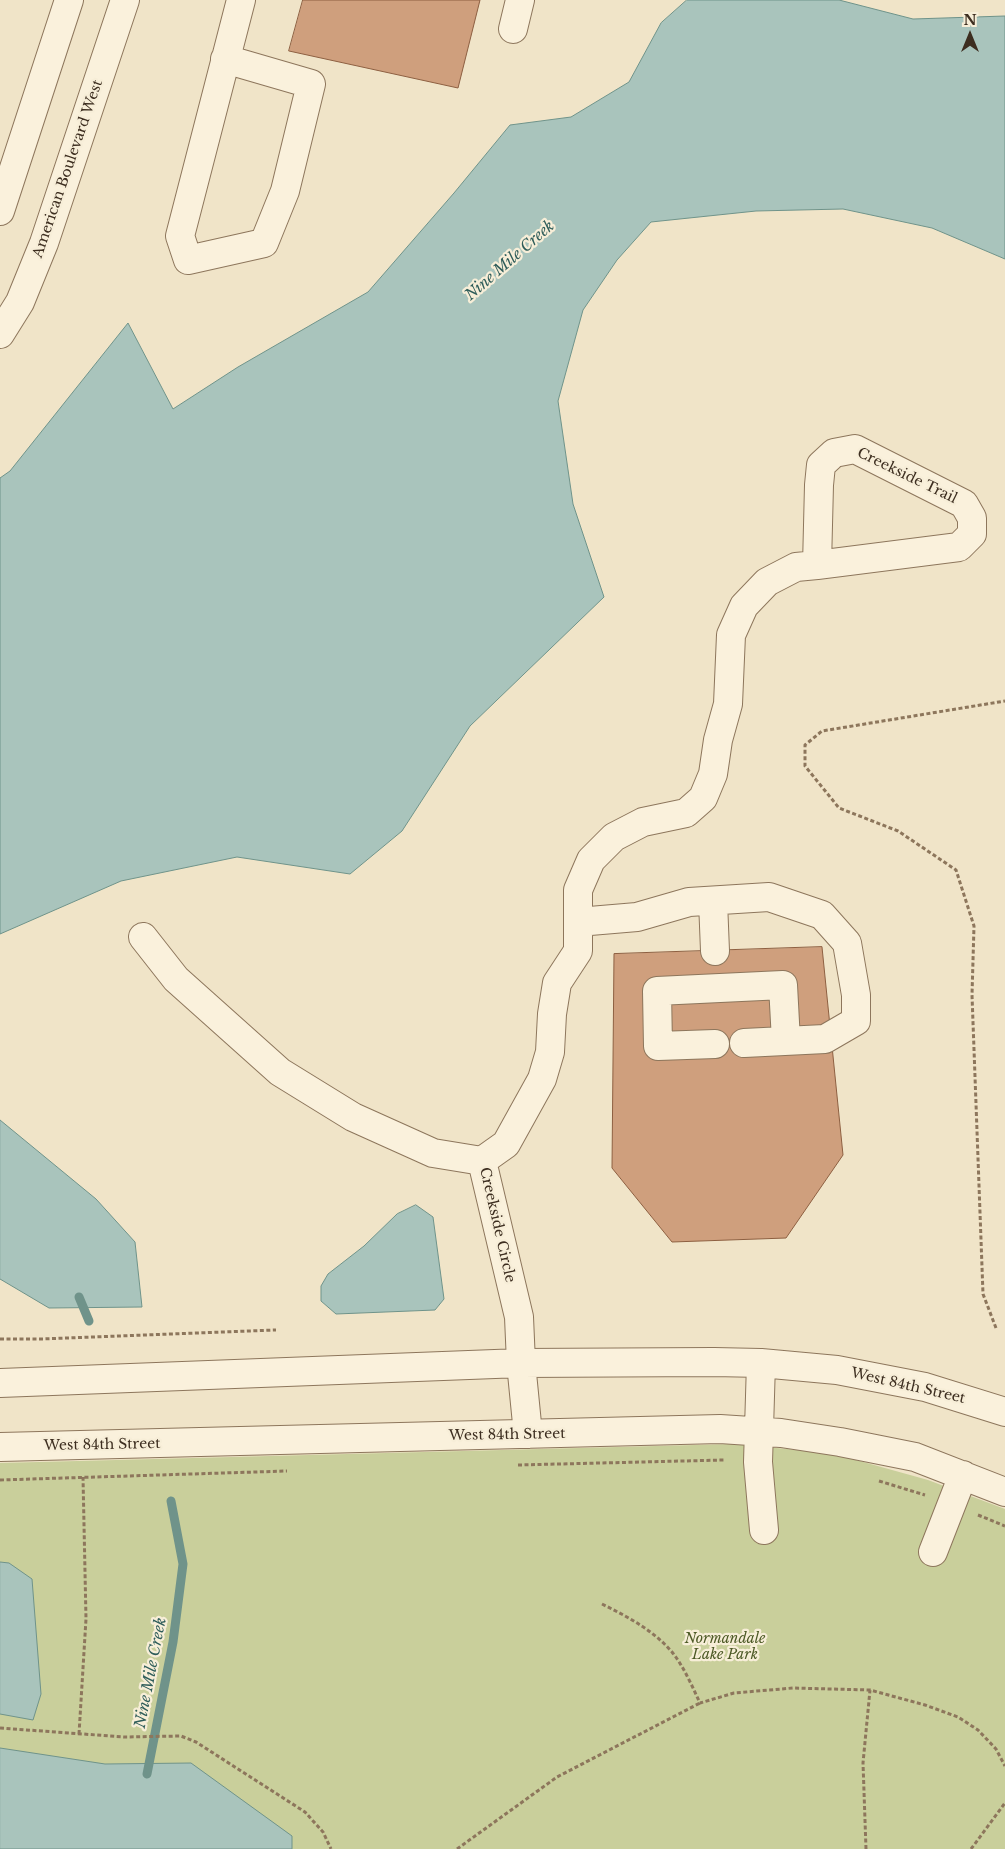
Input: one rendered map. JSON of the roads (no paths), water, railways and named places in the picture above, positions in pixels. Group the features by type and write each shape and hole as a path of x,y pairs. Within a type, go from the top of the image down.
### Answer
{"street":[{"path":"0,211 69,0"},
{"name":"American Boulevard West","path":"0,334 20,302 44,243 125,0"},
{"path":"225,59 311,84 285,191 264,243 188,260 180,236 225,59 241,0"},
{"path":"513,30 520,0"},
{"name":"Creekside Trail","path":"482,1161 506,1144 542,1080 550,1052 552,1014 557,983 578,951 578,890 591,860 614,837 643,822 686,813 702,798 713,774 718,740 728,704 731,635 744,606 767,582 796,567 817,565 958,547 972,534 972,518 964,504 855,449 834,453 821,465 817,565"},
{"path":"578,922 637,917 689,902 769,897 822,915 847,944 856,996 856,1021 825,1039 744,1043"},
{"path":"713,900 716,951"},
{"name":"Creekside Circle","path":"143,937 176,979 280,1072 352,1117 433,1154 482,1161 519,1317 521,1363 528,1434"},
{"path":"716,1044 658,1046 657,991 783,984 786,1041"},
{"name":"West 84th Street","path":"0,1383 521,1363 714,1362 837,1370 916,1385 1005,1412"},
{"path":"761,1364 758,1462 764,1530"},
{"name":"West 84th Street","path":"0,1447 720,1429 781,1433 840,1442 915,1457 1005,1492"},
{"path":"933,1552 963,1475"}],"water":[{"path":"687,0 839,0 913,19 1005,16 1005,259 932,228 843,209 756,211 651,222 617,260 583,310 558,401 573,504 604,597 470,726 402,831 350,874 237,857 121,881 0,934 0,478 10,471 128,323 173,409 238,367 368,292 510,125 571,117 629,82 661,23"},
{"path":"0,1120 96,1199 135,1242 142,1307 49,1308 0,1279"},
{"path":"416,1205 433,1217 444,1299 435,1310 336,1314 321,1301 321,1286 328,1274 364,1246 397,1214"},
{"path":"0,1562 9,1563 32,1579 41,1694 33,1720 0,1714"},
{"path":"0,1748 105,1764 191,1763 292,1836 292,1849 0,1849"}],"waterway":[{"name":"Nine Mile Creek","path":"79,1297 89,1321"},
{"name":"Nine Mile Creek","path":"147,1774 173,1642 183,1564 171,1501"}],"park label":[{"name":"Normandale Lake Park","path":"725,1648"}]}
